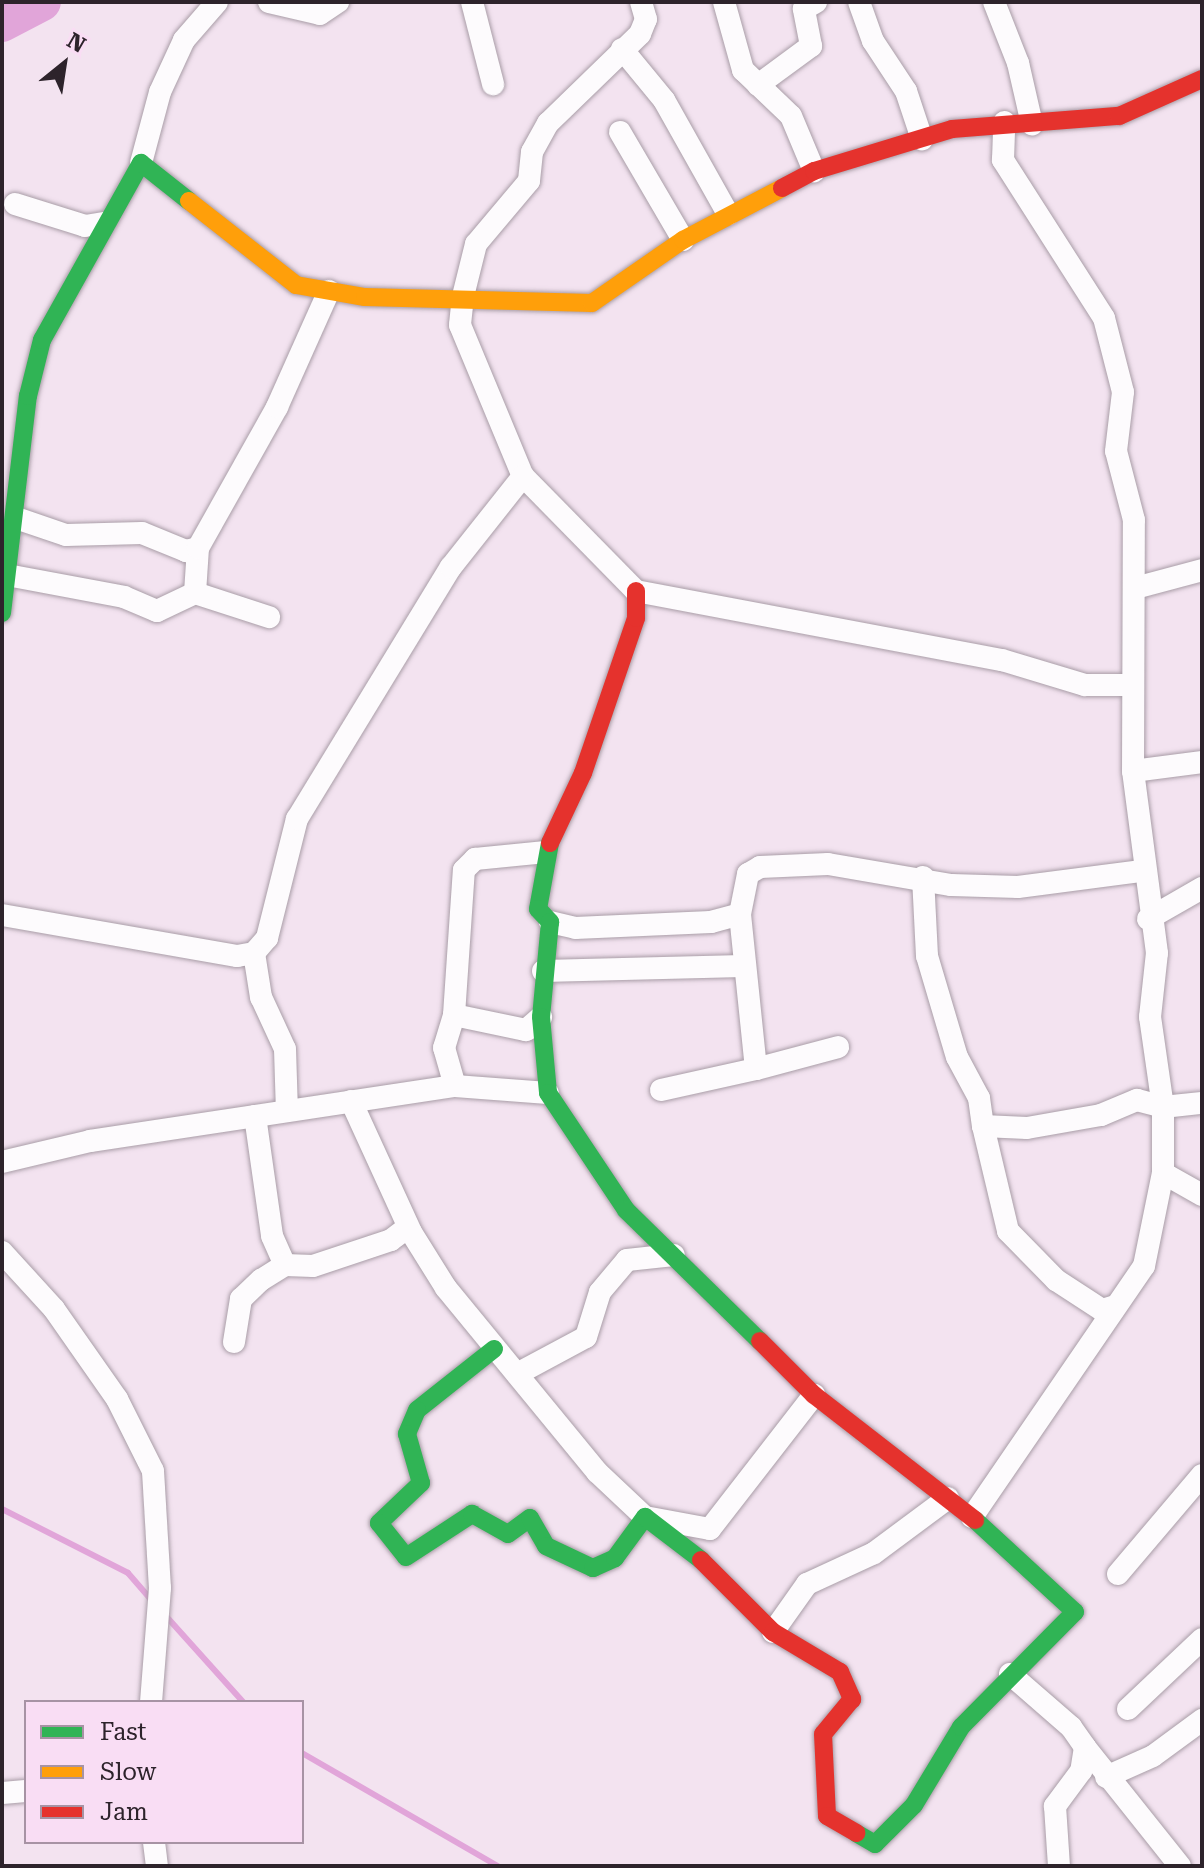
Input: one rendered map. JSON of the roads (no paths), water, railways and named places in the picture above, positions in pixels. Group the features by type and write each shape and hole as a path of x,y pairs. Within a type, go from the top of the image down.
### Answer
{"street":[{"path":"2,613 11,506 28,396 42,340 141,163 160,92 184,40 217,2"},
{"path":"269,2 320,14 338,2"},
{"path":"472,2 493,84"},
{"path":"641,2 646,19 640,34 548,123 532,152 529,181 476,244 463,296 460,325 523,476 646,594 1002,660 1085,685 1129,685"},
{"path":"724,2 743,70 791,116 814,171"},
{"path":"758,85 811,46 804,9 816,2"},
{"path":"859,2 873,41 906,91 922,139"},
{"path":"994,2 1018,63 1032,124"},
{"path":"622,49 664,100 728,214"},
{"path":"141,163 262,264 296,285 329,291 592,303 683,240 814,171 922,139 1004,122 1032,124 1119,116 1202,79"},
{"path":"972,1517 1152,1248 1163,1173 1163,1107 1150,1017 1157,953 1148,919 1142,871 1129,685 1135,588 1134,520 1116,451 1123,392 1117,358 1104,318 1003,160 1004,122"},
{"path":"620,132 683,240"},
{"path":"15,204 85,226 105,223"},
{"path":"195,593 198,548 277,407 329,291"},
{"path":"2,915 237,956 254,953 267,938 297,819 451,567 523,476"},
{"path":"11,506 66,535 142,533 186,551 198,548"},
{"path":"1135,588 1202,570"},
{"path":"7,575 124,597 157,611 195,593 269,617"},
{"path":"351,1101 408,1227 494,1349 597,1472 645,1517 723,1577 773,1632 840,1672 852,1699 823,1734 827,1816 875,1844 914,1805 961,1727 1010,1674 1075,1612 972,1517 814,1395 626,1210 548,1093 541,1017 546,852 583,773 646,594"},
{"path":"1133,771 1202,762"},
{"path":"455,1086 444,1048 454,1015 464,870 475,859 546,852"},
{"path":"756,1069 740,914 748,874 775,863 923,877 951,885 1018,887 1142,871"},
{"path":"923,877 927,956 957,1057 979,1098 1008,1231 1056,1280 1102,1310 1115,1306"},
{"path":"1148,919 1202,888"},
{"path":"544,915 562,914 575,928 711,922 740,914"},
{"path":"254,953 261,997 285,1049 287,1111"},
{"path":"543,971 743,966"},
{"path":"454,1015 526,1030 541,1017"},
{"path":"661,1090 838,1047"},
{"path":"2,1162 90,1141 455,1086 548,1093"},
{"path":"983,1126 1027,1128 1101,1115 1137,1100 1163,1107 1202,1103"},
{"path":"255,1116 272,1236 285,1265"},
{"path":"1163,1173 1202,1195"},
{"path":"234,1342 241,1299 285,1265 337,1259 391,1240 408,1227"},
{"path":"2,1252 54,1309 117,1399 153,1471 160,1588 151,1700"},
{"path":"517,1374 586,1337 600,1292 627,1260 674,1255"},
{"path":"494,1349 417,1410 407,1434 421,1483 386,1510 379,1523 406,1557 472,1514 508,1534 530,1518 546,1546 593,1568 615,1558 645,1517"},
{"path":"645,1517 710,1529 814,1395"},
{"path":"1118,1574 1202,1475"},
{"path":"773,1632 807,1584 874,1553 948,1498"},
{"path":"1128,1709 1202,1639"},
{"path":"1010,1674 1071,1727 1106,1777 1180,1866"},
{"path":"1106,1777 1153,1756 1202,1720"},
{"path":"1059,1866 1055,1806 1081,1771 1085,1747"},
{"path":"2,1793 24,1791"},
{"path":"154,1844 157,1866"}],"waterway":[{"path":"2,23 42,2"},
{"path":"2,1509 128,1573 152,1601"},
{"path":"165,1615 241,1700"},
{"path":"304,1754 498,1866"}]}
